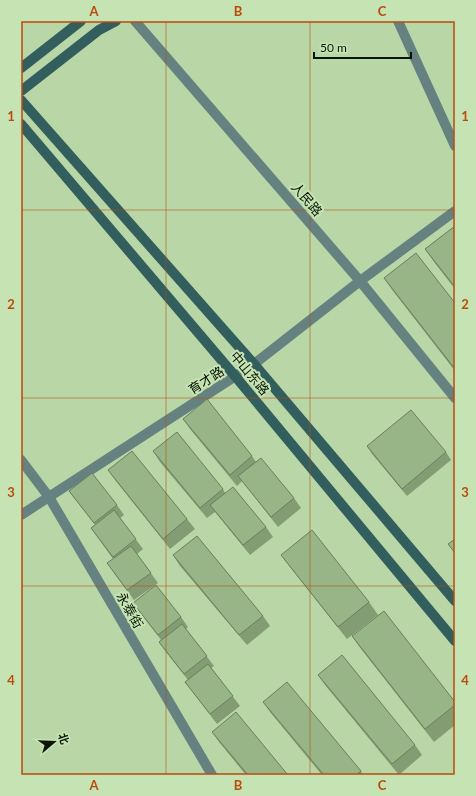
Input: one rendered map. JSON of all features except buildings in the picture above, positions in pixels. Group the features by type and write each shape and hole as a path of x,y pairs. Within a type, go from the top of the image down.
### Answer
{"main road":[{"path":"21,68 81,21"},
{"path":"21,91 99,30 116,21"},
{"name":"中山东路","path":"21,100 254,364 455,601"},
{"name":"中山东路","path":"21,124 236,376 455,641"}],"street":[{"name":"人民路","path":"135,21 360,281 455,398"},
{"path":"398,21 455,146"},
{"name":"育才路","path":"21,515 254,364 360,281 455,211"},
{"name":"永泰街","path":"21,460 49,497 212,775"}]}
